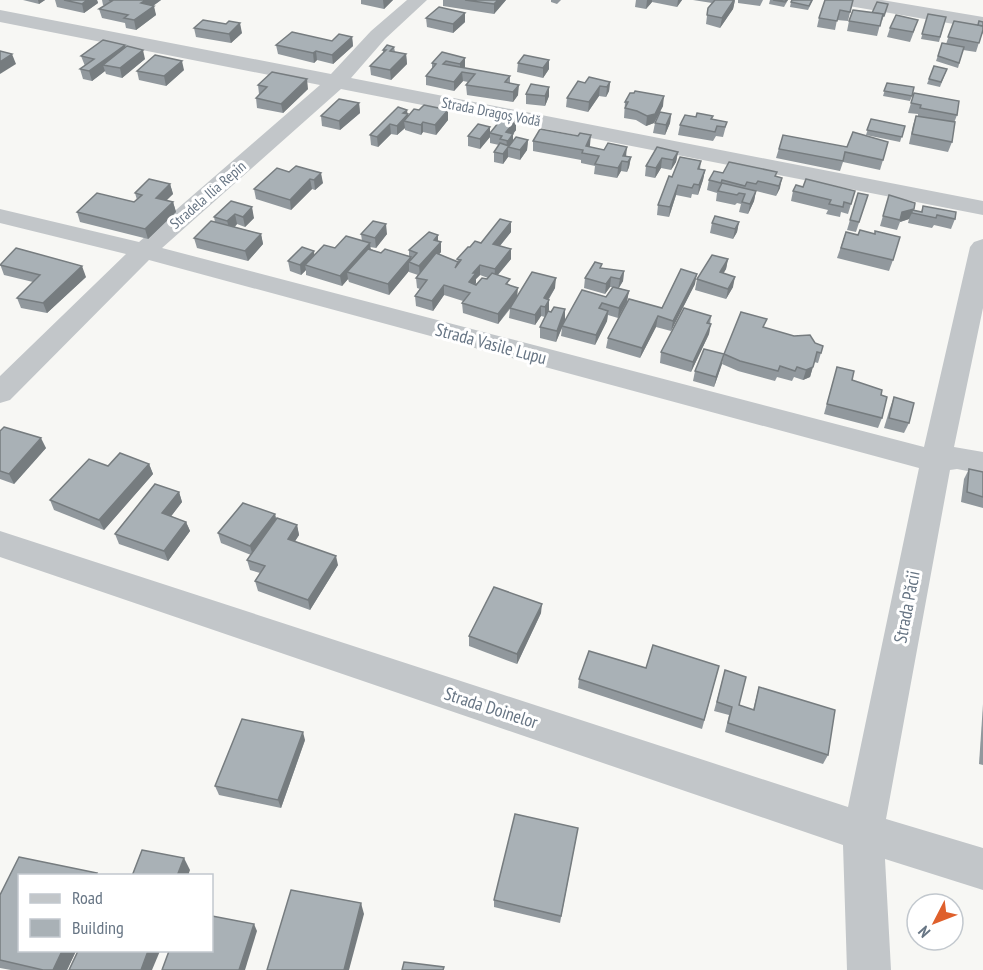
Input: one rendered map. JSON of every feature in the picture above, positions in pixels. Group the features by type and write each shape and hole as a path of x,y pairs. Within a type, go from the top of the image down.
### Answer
{"street":[{"name":"Stradela Ilia Repin","path":"0,393 144,251 336,82 378,35 417,0"},
{"path":"849,0 983,23"},
{"name":"Strada Dragoș Vodă","path":"0,16 983,208"},
{"name":"Strada Vasile Lupu","path":"0,216 144,251 807,429 936,461 957,459 983,464"},
{"name":"Strada Păcii","path":"869,970 863,832 936,461 983,247"},
{"name":"Strada Doinelor","path":"0,544 983,870"}],"building":[{"path":"64,0 87,0 82,4"},
{"path":"109,0 146,0 141,3 154,6 134,20 124,18 128,15 99,9 112,1"},
{"path":"465,0 498,0 494,4"},
{"path":"715,0 734,0 722,18 707,15 708,8"},
{"path":"792,0 812,0 809,6 791,2"},
{"path":"825,0 853,0 850,12 840,10 837,21 819,18"},
{"path":"877,2 888,4 884,16 872,13"},
{"path":"439,7 465,13 453,24 426,18"},
{"path":"853,10 883,14 880,26 849,21"},
{"path":"928,14 946,17 940,37 922,34"},
{"path":"896,15 918,20 913,32 890,28"},
{"path":"203,20 226,24 229,21 240,23 229,34 194,28"},
{"path":"954,21 983,26 979,43 948,37"},
{"path":"292,32 332,41 339,34 352,37 332,55 276,45"},
{"path":"103,40 125,45 89,71 80,69 94,59 81,56"},
{"path":"942,43 964,47 959,63 938,56"},
{"path":"387,45 394,47 390,51 406,54 390,70 370,66 386,50 383,50"},
{"path":"127,46 143,50 120,68 103,65"},
{"path":"0,51 12,54 0,62"},
{"path":"442,52 465,58 460,64 446,61 443,64 510,76 505,82 519,85 513,92 466,85 475,74 462,72 454,82 426,76 436,64 432,63"},
{"path":"155,55 182,61 164,76 137,71"},
{"path":"524,55 549,60 543,68 518,63"},
{"path":"934,66 947,69 941,82 929,79"},
{"path":"272,72 307,79 281,104 256,98 267,87 258,85"},
{"path":"589,77 610,82 607,87 600,86 589,102 567,98 578,81 585,83"},
{"path":"887,83 914,87 912,96 884,91"},
{"path":"531,84 549,87 545,96 526,94"},
{"path":"635,91 664,96 655,114 647,116 625,108 628,102 625,102 630,93"},
{"path":"914,93 959,101 957,115 920,108 921,105 911,103"},
{"path":"339,99 359,103 339,121 321,116"},
{"path":"424,105 448,110 435,125 404,121 414,109 419,110"},
{"path":"398,107 407,110 403,113 408,114 397,126 390,124 377,137 370,135"},
{"path":"660,112 671,114 666,125 655,123"},
{"path":"697,113 727,122 725,127 717,126 715,132 680,125 685,115 696,117"},
{"path":"916,116 955,122 952,142 912,134"},
{"path":"503,117 516,120 506,132 513,134 508,141 500,139 502,136 490,133"},
{"path":"871,119 905,126 902,137 867,130"},
{"path":"478,124 490,127 480,139 468,136"},
{"path":"540,129 578,136 580,133 591,135 586,146 604,150 608,143 627,147 623,156 631,157 628,162 622,161 618,168 595,164 599,156 582,153 583,150 533,141"},
{"path":"853,132 888,142 883,160 845,152 843,161 779,149 783,135 847,147"},
{"path":"516,137 528,140 520,150 508,147 503,154 494,152 500,143 509,146"},
{"path":"657,147 678,152 673,160 662,158 656,168 646,166"},
{"path":"680,157 701,161 698,169 705,170 699,185 694,184 692,188 678,185 670,207 658,205 669,176 672,177"},
{"path":"729,162 777,172 775,176 782,178 779,186 758,181 756,184 747,182 745,186 722,180 721,183 709,180 714,171 723,173"},
{"path":"296,166 321,173 314,180 310,179 290,200 254,189 277,168 289,172"},
{"path":"149,179 170,184 156,198 173,202 145,229 77,212 97,193 134,202 142,195 135,193"},
{"path":"806,179 855,191 851,204 844,202 843,207 829,204 831,200 793,191 796,185 803,187"},
{"path":"722,183 756,191 750,204 742,202 745,194 737,195 718,191"},
{"path":"858,193 868,195 859,222 850,220"},
{"path":"889,195 915,203 914,209 902,212 900,220 883,216"},
{"path":"231,201 252,207 243,217 235,214 227,221 214,217"},
{"path":"923,206 956,212 955,219 912,213 912,210 922,212"},
{"path":"715,216 739,222 735,229 712,223"},
{"path":"500,219 511,222 493,244 511,249 495,269 480,265 469,282 476,285 482,278 487,279 492,273 510,279 506,284 518,288 498,314 462,303 470,293 444,285 432,301 415,296 427,280 416,278 436,253 458,262 455,268 461,260 457,259 468,247 475,241 481,243"},
{"path":"211,221 261,234 245,251 194,238"},
{"path":"373,221 386,224 375,238 361,234"},
{"path":"860,230 900,237 893,260 841,248 846,232 858,235"},
{"path":"429,232 438,235 434,240 441,242 419,266 409,262 417,253 409,250"},
{"path":"346,236 370,243 340,276 305,265 324,245 335,248"},
{"path":"302,247 314,251 300,265 288,261"},
{"path":"16,248 82,266 43,303 17,298 40,275 0,265"},
{"path":"368,249 381,253 385,249 411,257 388,284 347,272"},
{"path":"712,255 728,259 720,272 735,277 728,289 697,279"},
{"path":"595,262 602,264 600,268 624,271 620,279 611,277 606,284 585,278"},
{"path":"681,269 697,274 673,321 658,316 642,348 608,338 629,299 662,308"},
{"path":"532,272 556,278 544,298 549,300 545,307 541,306 535,315 510,308"},
{"path":"613,287 629,291 619,308 602,303 599,308 608,311 596,335 562,326 582,290 606,297"},
{"path":"554,307 565,309 557,331 540,327 548,311 551,312"},
{"path":"684,308 711,316 707,323 711,324 693,362 661,352"},
{"path":"741,312 767,319 763,327 794,336 810,335 815,343 823,346 821,353 817,352 813,367 806,370 797,367 795,371 780,366 778,371 740,361 724,354"},
{"path":"704,349 724,354 716,377 695,371"},
{"path":"837,367 854,371 852,380 882,390 881,395 887,397 882,418 827,404"},
{"path":"894,397 914,403 909,423 889,418"},
{"path":"4,427 41,438 9,474 0,471 0,431"},
{"path":"120,453 149,464 99,520 50,500 89,459 108,466"},
{"path":"969,469 983,472 983,497 967,492"},
{"path":"155,484 179,492 162,513 186,522 164,551 115,534"},
{"path":"243,503 275,514 250,546 218,533"},
{"path":"277,518 297,525 288,539 336,556 308,600 255,581 265,566 247,560"},
{"path":"494,587 542,604 517,654 469,636"},
{"path":"653,645 719,666 704,720 579,679 589,651 646,668"},
{"path":"725,670 746,677 739,705 754,710 759,687 835,710 828,755 728,723 732,707 717,702"},
{"path":"242,719 303,732 278,800 215,786"},
{"path":"515,814 578,828 561,916 494,900"},
{"path":"142,850 184,858 178,874 133,874"},
{"path":"19,857 97,873 18,874 18,952 62,952 53,970 43,970 0,960 0,895"},
{"path":"291,890 361,903 344,970 267,970"},
{"path":"213,916 254,924 239,970 162,970 169,952 213,952"},
{"path":"78,952 148,952 141,970 69,970"},
{"path":"404,962 444,967 443,970 402,970"}]}
